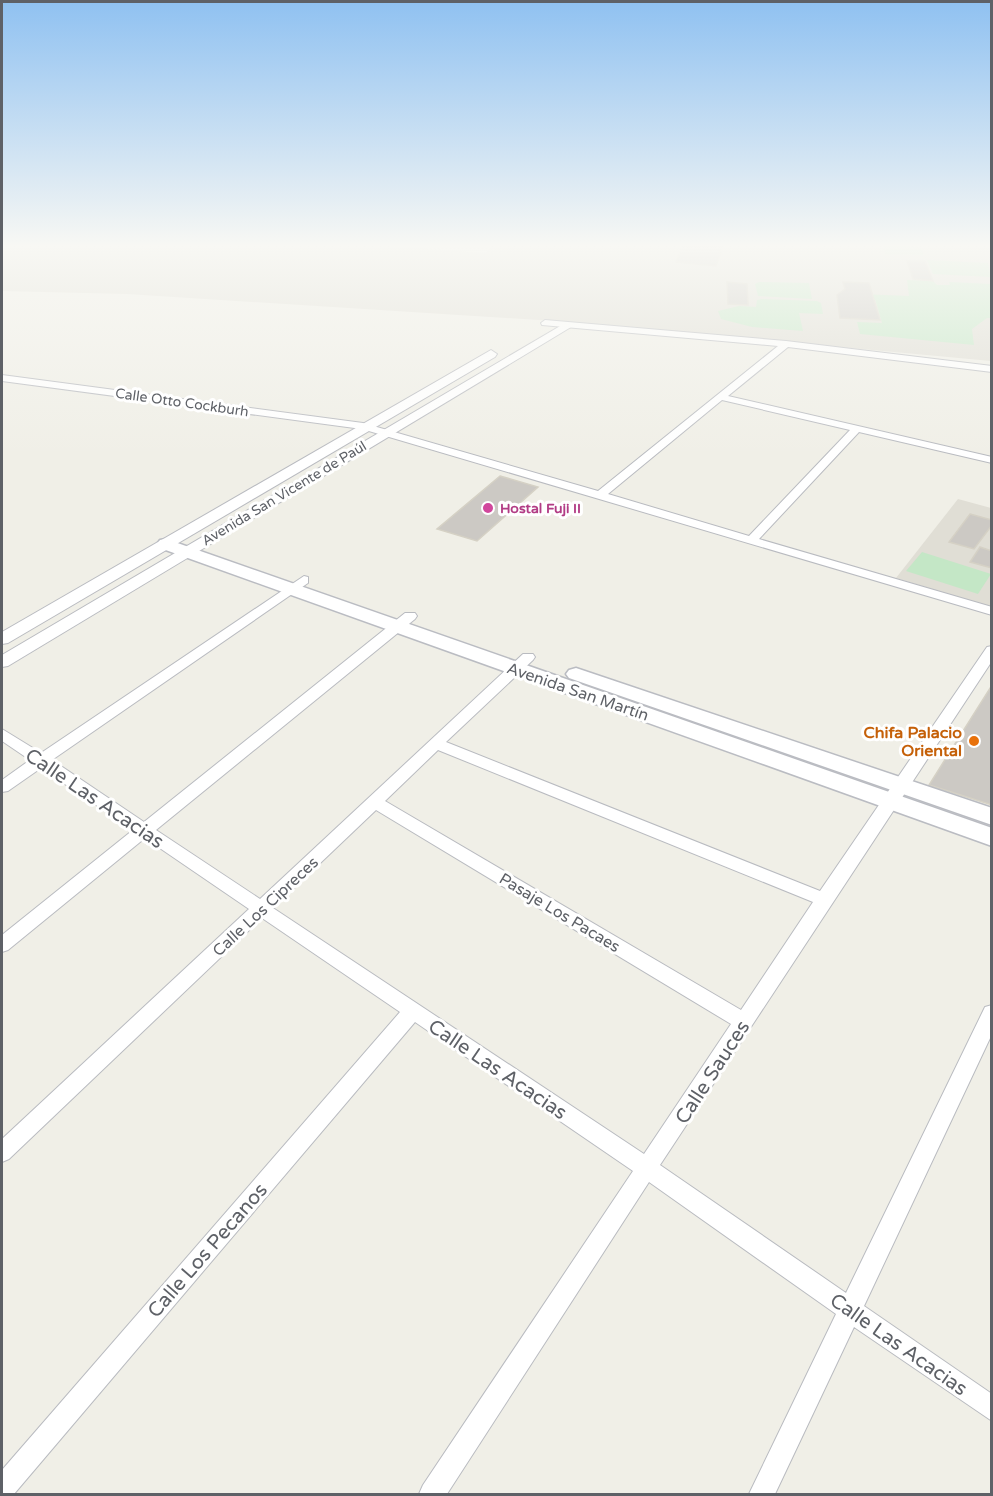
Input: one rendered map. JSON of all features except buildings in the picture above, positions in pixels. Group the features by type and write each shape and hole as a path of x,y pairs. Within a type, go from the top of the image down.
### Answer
{"main road":[{"name":"Avenida San Martín","path":"183,544 896,793 992,817"},
{"name":"Avenida San Martín","path":"896,793 992,837"}],"street":[{"path":"546,323 786,344 992,369"},
{"name":"Avenida San Vicente de Paúl","path":"2,662 183,544 546,323"},
{"name":"Avenida San Vicente de Paúl","path":"2,639 183,544 567,325"},
{"path":"599,496 786,344"},
{"name":"Calle Otto Cockburh","path":"2,378 363,426 992,611"},
{"path":"720,397 992,460"},
{"path":"750,541 857,429"},
{"path":"2,787 297,584"},
{"path":"2,945 404,621"},
{"name":"Calle Sauces","path":"432,1494 745,1022 824,898 992,650"},
{"name":"Calle Los Cipreces","path":"2,1152 522,663"},
{"name":"Calle Las Acacias","path":"2,735 648,1169 992,1409"},
{"path":"436,744 824,898"},
{"name":"Pasaje Los Pacaes","path":"375,802 745,1022"},
{"name":"Calle Los Pecanos","path":"2,1489 413,1011"},
{"path":"762,1494 992,1013"}],"shaded area":[{"path":"456,315 991,315 991,361 570,322"},
{"path":"958,499 991,508 991,607 896,578"}],"green space":[{"path":"719,315 799,315 803,331 752,327 721,319"},
{"path":"880,315 991,315 991,318 987,318 972,329 974,345 860,334 857,322 882,323"},
{"path":"922,552 991,574 978,594 906,571"}],"place":[{"name":"Hostal Fuji II","path":"488,508"},
{"name":"Chifa Palacio Oriental","path":"974,741"}]}
